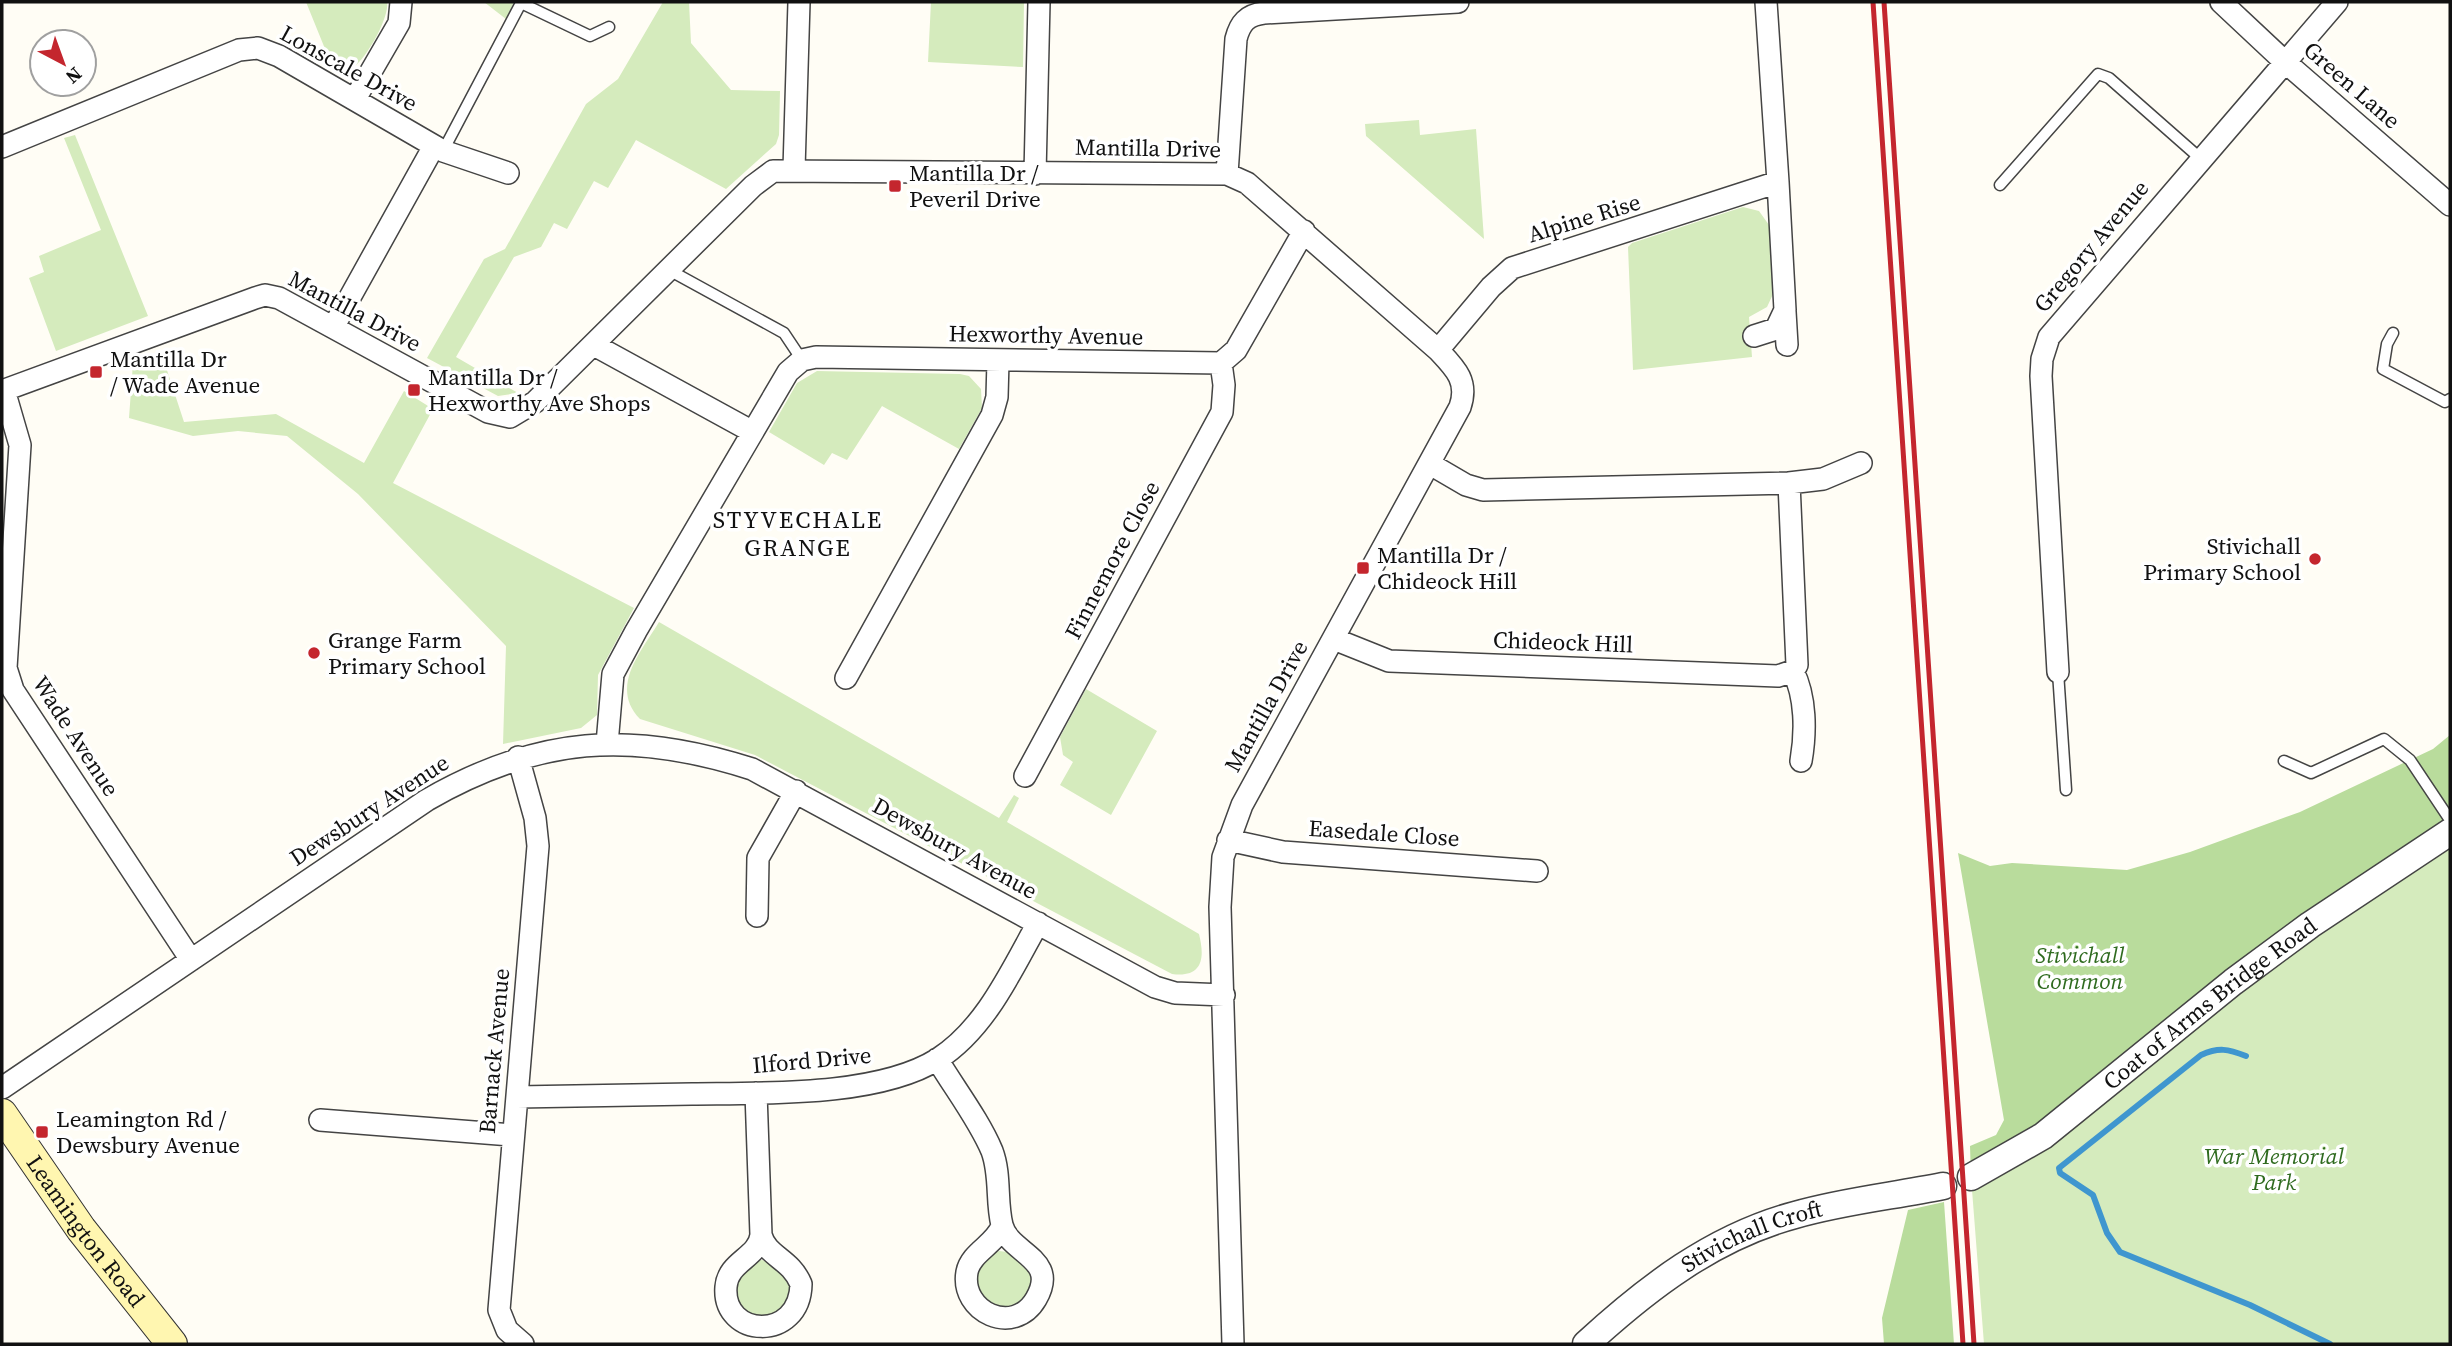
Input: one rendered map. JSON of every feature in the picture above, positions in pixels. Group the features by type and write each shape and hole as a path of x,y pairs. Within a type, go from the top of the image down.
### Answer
{"main road":[{"name":"Leamington Road","path":"2,1114 81,1229 172,1344"}],"street":[{"path":"355,99 399,23 401,2"},
{"path":"794,169 799,2"},
{"path":"1035,174 1039,2"},
{"path":"1227,174 1236,39 1248,9 1264,13 1458,2"},
{"path":"1766,2 1787,345"},
{"name":"Green Lane","path":"2221,2 2285,62 2450,205"},
{"name":"Gregory Avenue","path":"2058,672 2041,376 2044,349 2057,324 2337,2"},
{"name":"Lonscale Drive","path":"2,147 249,48 279,56 438,149 508,173"},
{"path":"334,326 438,149"},
{"name":"Mantilla Drive","path":"3,391 260,296 279,298 488,412 510,416 535,402 766,174 794,169 1035,174 1227,174 1243,180 1438,351 1461,377 1464,395 1430,464 1241,805 1228,840 1220,884 1233,1344"},
{"name":"Alpine Rise","path":"1438,351 1491,287 1512,268 1778,182"},
{"path":"1221,363 1236,350 1304,231"},
{"path":"1754,336 1776,329 1785,310"},
{"path":"594,345 751,431"},
{"name":"Hexworthy Avenue","path":"802,360 817,357 1221,363"},
{"path":"607,744 613,674 751,431 788,372 802,360"},
{"path":"846,678 992,415 997,397 998,361"},
{"name":"Finnemore Close","path":"1026,776 1222,412 1224,399 1221,363"},
{"name":"Wade Avenue","path":"3,391 20,445 5,612 6,668 13,690 191,960"},
{"path":"1430,464 1466,485 1483,490 1789,483 1823,479 1861,463"},
{"path":"1789,483 1798,657 1793,671 1799,683 1805,739 1801,761"},
{"name":"Chideock Hill","path":"1334,639 1389,661 1778,676 1793,671"},
{"name":"Dewsbury Avenue","path":"2,1088 427,800 463,779 518,757 571,746 660,745 705,754 752,769 1164,991 1224,995"},
{"name":"Barnack Avenue","path":"518,757 535,818 538,846 499,1310 508,1329 523,1344"},
{"path":"757,922 758,858 796,791"},
{"name":"Coat of Arms Bridge Road","path":"1971,1177 2043,1136 2233,982 2310,925 2450,832"},
{"name":"Easedale Close","path":"1228,840 1283,852 1536,871"},
{"name":"Ilford Drive","path":"517,1097 756,1093 875,1082 898,1077 937,1059 962,1040 986,1012 1038,923"},
{"path":"937,1059 992,1151 999,1183 1002,1226"},
{"path":"756,1093 761,1235"},
{"path":"320,1120 512,1135"},
{"name":"Stivichall Croft","path":"1586,1344 1655,1284 1742,1234 1793,1215 1943,1186"}],"lane":[{"path":"438,149 521,3 590,36 609,27"},
{"path":"2000,186 2098,74 2109,78 2201,159"},
{"path":"669,270 784,333 802,360"},
{"path":"2393,333 2387,344 2383,369 2445,402 2450,399"},
{"path":"2058,672 2066,790"},
{"path":"2284,761 2311,773 2384,739 2410,760 2450,820"}],"green space":[{"path":"306,2 387,2 387,9 381,28 363,58 350,70 340,72 334,71"},
{"path":"484,2 514,2 506,19"},
{"path":"663,2 689,2 691,43 731,90 780,91 779,135 776,144 726,189 636,140 608,188 594,181 567,229 554,223 541,247 514,257 456,357 518,393 498,396 427,358 484,259 505,249 586,104 618,79"},
{"path":"931,2 1024,2 1023,67 928,62"},
{"path":"1419,120 1420,135 1476,129 1484,239 1366,136 1365,124"},
{"path":"75,135 148,316 56,351 29,278 44,272 39,256 101,230 64,138"},
{"path":"1743,207 1759,211 1769,225 1774,292 1767,307 1749,317 1752,357 1633,370 1628,247 1632,243"},
{"path":"163,358 184,422 276,414 364,463 404,391 433,409 393,483 634,608 598,675 597,715 581,728 503,744 506,646 358,494 287,436 238,431 193,436 129,418 133,363"},
{"path":"817,371 969,376 981,389 982,408 959,449 882,406 847,460 832,453 824,465 769,432 797,383"},
{"path":"659,622 999,818 1014,795 1019,798 1007,822 1199,934 1202,951 1196,969 1190,973 1172,974 755,755 640,719 631,707 627,695 628,682 637,657"},
{"path":"1086,689 1157,731 1111,815 1060,785 1073,762 1063,755 1060,737"},
{"name":"Stivichall Common","path":"2450,735 2450,832 1971,1177 1970,1146 1996,1135 2004,1120 1958,853 1990,866 2012,863 2127,870 2190,852 2300,812 2433,749"},
{"name":"War Memorial Park","path":"2450,832 2450,1344 1984,1344 1971,1177"},
{"path":"1944,1202 1954,1344 1884,1344 1882,1318 1908,1210"},
{"path":"999,1251 1016,1253 1035,1277 1031,1297 1007,1312 979,1300 975,1270 989,1254"},
{"path":"771,1261 793,1285 791,1304 766,1321 739,1309 735,1279 750,1263"}],"waterway":[{"path":"2246,1056 2224,1050 2201,1055 2059,1168 2060,1173 2093,1195 2107,1233 2120,1252 2250,1305 2330,1344"}],"railway":[{"path":"1873,2 1963,1344"},
{"path":"1884,2 1974,1344"}],"place":[{"name":"Mantilla Dr / Peveril Drive","path":"895,186"},
{"name":"Mantilla Dr / Wade Avenue","path":"96,372"},
{"name":"Mantilla Dr / Hexworthy Ave Shops","path":"414,390"},
{"name":"Stivichall Primary School","path":"2315,559"},
{"name":"Mantilla Dr / Chideock Hill","path":"1363,568"},
{"name":"Grange Farm Primary School","path":"314,653"},
{"name":"Leamington Rd / Dewsbury Avenue","path":"42,1132"}],"district":[{"name":"STYVECHALE GRANGE","path":"798,534"}]}
